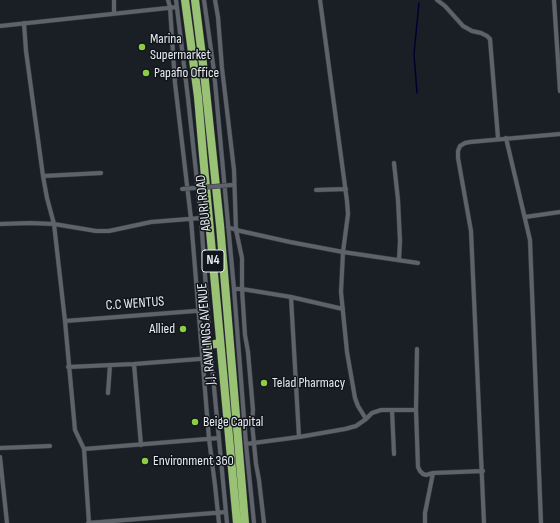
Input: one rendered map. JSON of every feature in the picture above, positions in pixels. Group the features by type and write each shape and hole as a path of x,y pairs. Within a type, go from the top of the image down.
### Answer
{"highway":[{"name":"J.J. RAWLINGS AVENUE","path":"185,0 198,97 236,523"},
{"name":"ABURI ROAD","path":"195,0 220,225 245,523"},
{"path":"196,9 205,4"},
{"path":"188,98 198,97"},
{"path":"228,324 236,323"},
{"path":"210,345 220,343"}],"street":[{"path":"114,0 114,13"},
{"path":"168,0 170,7 175,83 191,219 209,439 219,523"},
{"path":"176,0 178,7 200,218 210,345 227,523"},
{"path":"215,0 232,150 236,230 242,258 245,336 248,352 254,443 264,523"},
{"path":"320,0 346,189 348,214 342,252 341,292 347,352 355,398 366,419"},
{"path":"437,0 445,6 463,26 487,36 490,39 498,138"},
{"path":"554,0 560,91"},
{"path":"205,4 214,71 254,523"},
{"path":"0,26 178,7"},
{"path":"24,23 26,50 43,176 54,224 75,430 84,449 88,523 226,512"},
{"path":"484,523 471,231 458,151 460,146 465,143 498,138 560,134"},
{"path":"506,138 530,240 541,523"},
{"path":"221,152 232,150"},
{"path":"394,163 398,200 400,241 399,260"},
{"path":"189,167 195,167"},
{"path":"43,176 101,173"},
{"path":"182,189 232,185"},
{"path":"316,190 346,189"},
{"path":"525,217 560,212"},
{"path":"0,224 54,224 96,231 110,230 151,222 200,218"},
{"path":"228,227 290,242 342,252 418,263"},
{"path":"234,289 291,296 343,309"},
{"path":"291,296 299,437"},
{"name":"C.C WENTUS","path":"65,321 208,310"},
{"path":"417,349 416,410 418,467 420,471 426,475 482,472"},
{"path":"68,367 212,358"},
{"path":"134,364 141,445"},
{"path":"108,393 110,365"},
{"path":"246,444 345,429 356,426 372,413 381,410 416,410"},
{"path":"392,410 394,454"},
{"path":"84,449 219,438"},
{"path":"0,448 50,446"},
{"path":"0,457 7,523"},
{"path":"424,523 433,474"},
{"path":"252,504 262,502"}],"waterway":[{"path":"417,93 414,54 419,3"}],"place":[{"name":"Marina Supermarket","path":"142,47"},
{"name":"Papafio Office","path":"146,73"},
{"name":"Allied","path":"183,329"},
{"name":"Telad Pharmacy","path":"264,383"},
{"name":"Beige Capital","path":"195,422"},
{"name":"Environment 360","path":"145,461"}]}
